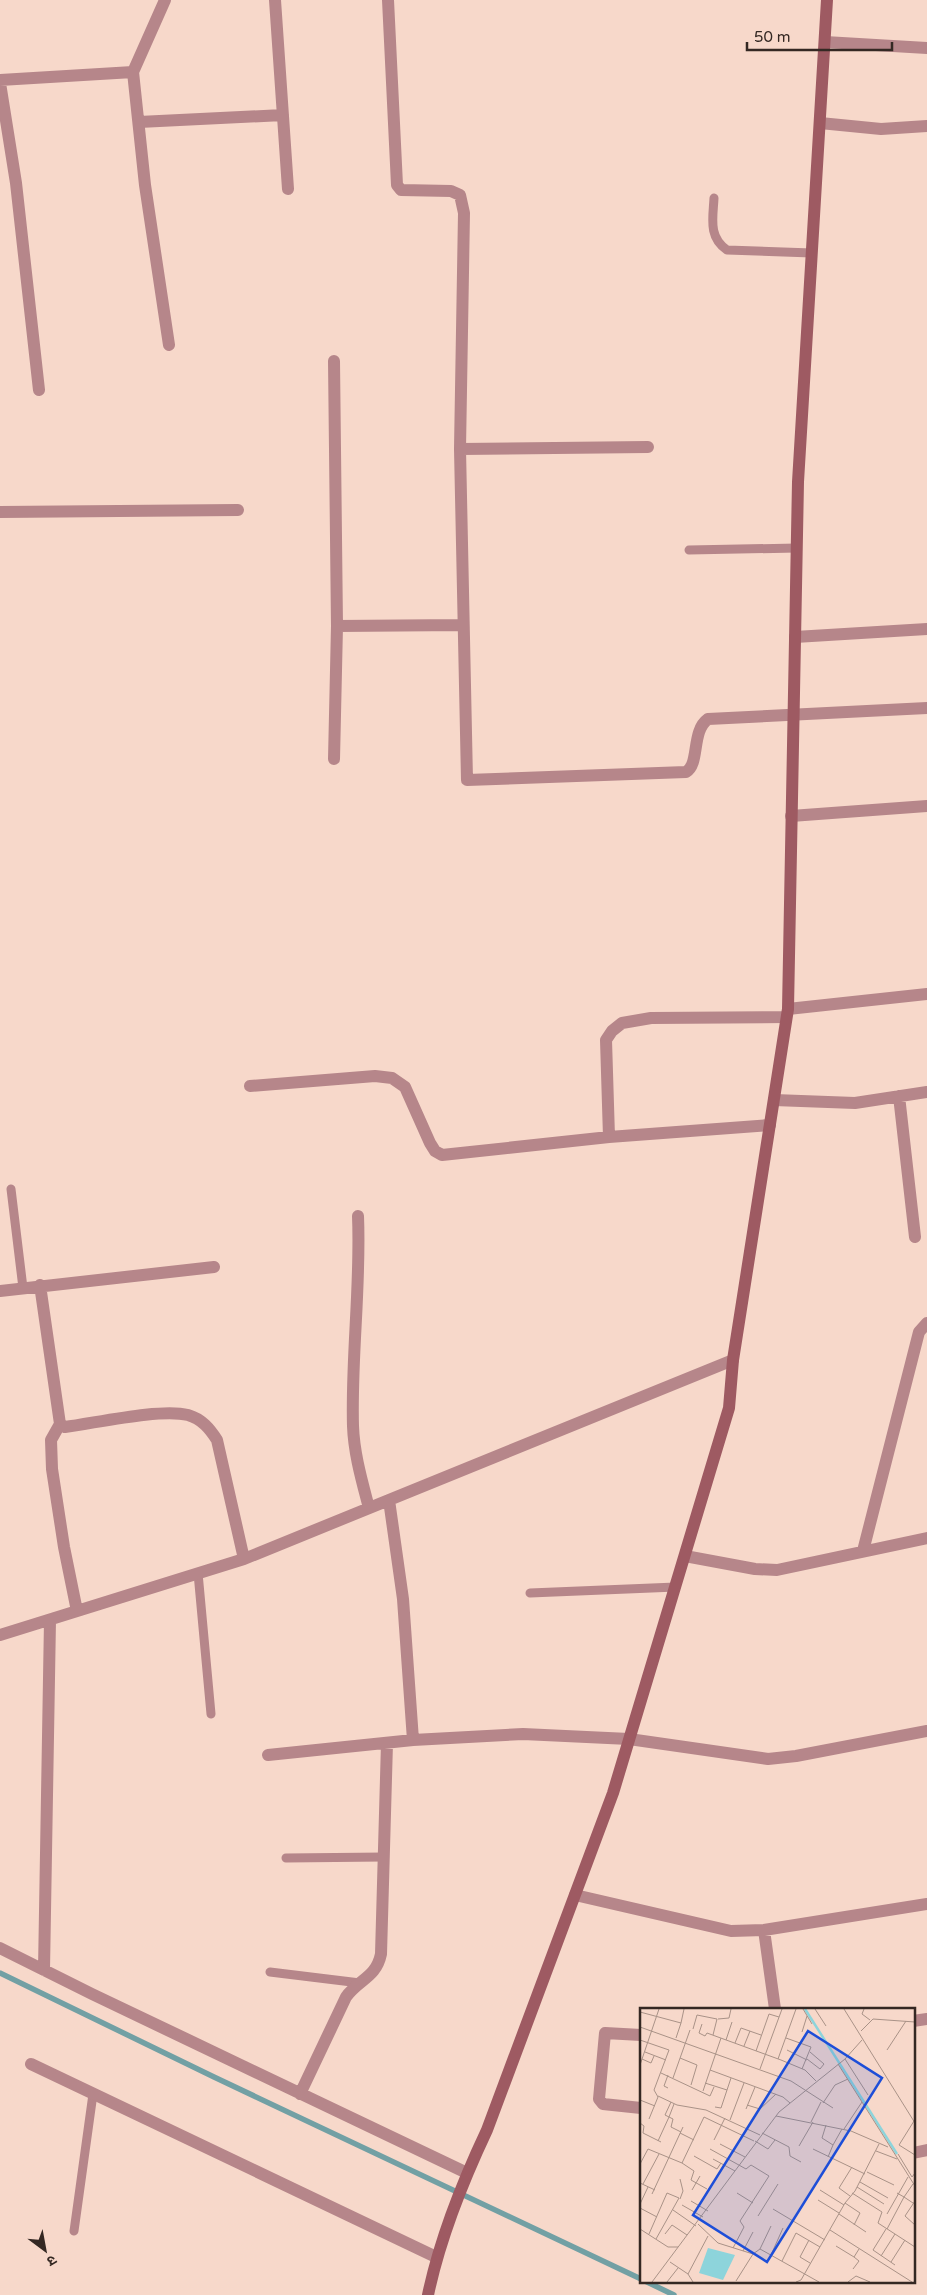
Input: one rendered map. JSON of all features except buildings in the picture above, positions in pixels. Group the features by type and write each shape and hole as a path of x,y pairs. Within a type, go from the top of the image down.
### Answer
{"street":[{"path":"165,0 133,72 145,185 169,345"},
{"path":"275,0 288,189"},
{"path":"388,0 397,185 401,190 451,191 460,195 463,203 460,449 467,780 686,772 692,767 699,729 708,719 927,708"},
{"path":"428,2295 436,2257 466,2178 487,2130 613,1793 730,1408 733,1360 787,1013 798,482 828,0"},
{"path":"825,42 927,48"},
{"path":"39,390 16,183 0,82 133,72"},
{"path":"139,122 283,115"},
{"path":"820,123 881,129 927,126"},
{"path":"334,361 337,626 334,759"},
{"path":"460,449 648,447"},
{"path":"0,512 238,510"},
{"path":"337,626 463,625"},
{"path":"795,637 927,629"},
{"path":"791,816 927,806"},
{"path":"609,1137 606,1040 612,1031 622,1023 651,1018 787,1013 927,994"},
{"path":"250,1086 374,1076 392,1078 405,1086 432,1147 435,1152 442,1155 609,1137 770,1125"},
{"path":"774,1100 855,1103 927,1092"},
{"path":"899,1096 915,1237"},
{"path":"358,1216 360,1256 354,1365 353,1427 358,1462 369,1508"},
{"path":"0,1291 40,1285 214,1267"},
{"path":"40,1285 60,1424 51,1440 52,1469 64,1547 77,1612"},
{"path":"863,1552 919,1332 927,1323"},
{"path":"0,1635 244,1559 733,1360"},
{"path":"60,1424 65,1427 168,1412 188,1415 200,1420 211,1430 217,1440 244,1559"},
{"path":"389,1500 402,1599 413,1740"},
{"path":"685,1556 755,1569 777,1570 927,1538"},
{"path":"44,1970 50,1620"},
{"path":"268,1755 413,1740 523,1734 629,1739 768,1759 927,1731"},
{"path":"300,2094 346,1997 375,1972 381,1954 387,1743"},
{"path":"575,1895 731,1931 764,1930 927,1904"},
{"path":"764,1930 775,2008"},
{"path":"0,1948 300,2094 466,2178"},
{"path":"914,2021 927,2019"},
{"path":"640,2035 605,2032 599,2099 603,2104 640,2108"},
{"path":"31,2064 436,2257"},
{"path":"914,2153 927,2150"}],"lane":[{"path":"714,198 713,234 718,244 727,250 812,253"},
{"path":"689,550 797,548"},
{"path":"12,1188 24,1288"},
{"path":"198,1574 211,1714"},
{"path":"530,1593 676,1587"},
{"path":"286,1858 384,1857"},
{"path":"270,1972 360,1983"},
{"path":"74,2231 92,2094"}],"waterway":[{"path":"0,1973 214,2077 640,2279"},
{"path":"647,2282 674,2295"}]}
